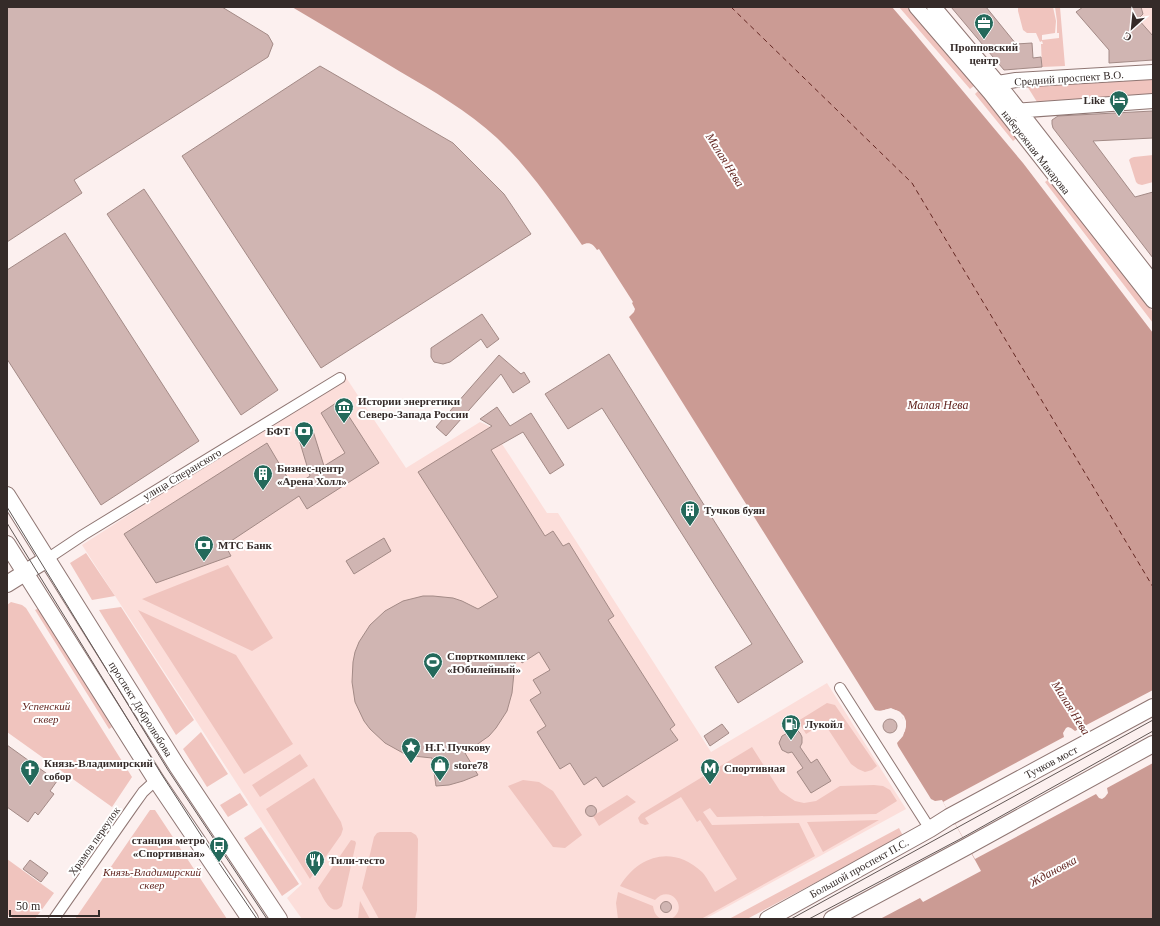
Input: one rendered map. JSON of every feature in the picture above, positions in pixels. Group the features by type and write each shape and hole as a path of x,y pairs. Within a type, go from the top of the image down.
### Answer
{"main road":[{"name":"набережная Макарова","path":"916,7 994,88 1020,111 1153,282"},
{"name":"набережная Макарова","path":"934,7 994,88 1004,111 1153,301"},
{"name":"Средний проспект В.О.","path":"994,88 1016,80 1153,72"},
{"path":"1004,111 1153,101"},
{"name":"проспект Добролюбова","path":"7,495 177,766 279,919"},
{"path":"7,544 156,780 250,919"},
{"name":"улица Сперанского","path":"7,584 47,560"},
{"name":"Тучков мост","path":"950,816 1153,707"},
{"path":"832,919 1153,744"},
{"name":"Большой проспект П.С.","path":"768,919 930,829 950,816"}],"street":[{"name":"улица Сперанского","path":"47,560 82,535 340,378"},
{"path":"840,688 930,829"},
{"name":"Храмов переулок","path":"54,919 133,806 156,780"}],"shaded area":[{"path":"1109,7 1153,7 1153,59"},
{"path":"345,376 406,468 480,422 491,427 547,513 558,513 711,752 827,683 906,809 705,919 302,919 287,898 302,884 82,545"}],"green space":[{"path":"899,7 908,7 975,85 970,89"},
{"path":"1053,7 1056,21 1055,33 1042,35 1042,40 1059,38 1059,33 1057,33 1055,7 1060,7 1065,66 1042,67 1042,41 1040,42 1036,33 1027,33 1023,30 1018,8"},
{"path":"1153,78 1153,94 1037,102 1027,86"},
{"path":"979,90 1018,137 1013,141 975,94"},
{"path":"1153,155 1153,182 1142,185 1138,184 1129,160 1134,157"},
{"path":"1049,179 1153,312 1153,323 1045,182"},
{"path":"86,553 115,596 92,600 70,563"},
{"path":"228,565 273,638 252,651 142,599"},
{"name":"Успенский сквер","path":"11,602 22,605 26,608 132,777 112,807 7,732 7,605"},
{"path":"121,607 194,720 176,735 99,610"},
{"path":"39,608 112,727 109,729 35,610"},
{"path":"138,610 236,655 293,744 244,774"},
{"path":"827,703 835,705 877,766 872,770 865,772 851,764 824,723 806,734 798,721"},
{"path":"201,732 228,774 207,787 183,749"},
{"path":"752,747 780,791 795,801 804,803 816,801 840,786 874,785 883,786 890,790 897,801 876,814 717,817 710,808 703,812 712,825 799,823 815,856 701,919 671,919 679,909 676,899 672,896 666,894 661,895 655,900 620,886 628,875 637,867 657,857 668,856 680,858 702,872 715,892 737,879 700,820 697,822 681,797 645,818 649,824 645,825 640,823 638,818 641,814"},
{"path":"300,754 308,766 260,797 252,785"},
{"path":"314,778 341,822 343,829 341,835 310,879 266,809"},
{"path":"523,780 539,782 553,791 582,835 565,848 553,847 508,786"},
{"path":"240,793 248,805 228,817 220,805"},
{"path":"627,795 636,802 599,826 593,816"},
{"name":"Князь-Владимирский сквер","path":"150,810 155,810 227,919 75,919"},
{"path":"879,820 823,852 807,822"},
{"path":"261,827 299,884 282,896 244,838"},
{"path":"899,828 903,836 747,919 729,919"},
{"path":"380,832 411,832 416,835 418,839 417,910 415,919 379,919 362,888 374,837"},
{"path":"351,840 355,841 356,843 342,906 334,910 325,901 318,888"},
{"path":"7,859 54,893 35,919 14,919 7,914"},
{"path":"618,892 653,906 658,917 662,919 618,919 616,903"},
{"path":"360,901 370,919 358,919"}],"water":[{"name":"Малая Нева","path":"292,7 892,7 1023,163 1153,333 1153,919 880,919 920,898 923,902 981,871 942,800 935,801 931,799 898,746 897,743 903,736 906,726 900,712 892,709 881,711 875,710 629,317 635,309 632,303 633,302 599,249 597,250 589,243 582,245 542,189 521,163 486,128 437,94"}],"pier":[{"path":"1153,690 1153,763 1107,788 1108,793 1102,799 1096,794 975,859 943,802 1064,737 1063,733 1066,728 1071,728 1075,731"},
{"path":"891,708 900,712 906,721 905,731 900,739 898,737 904,731 902,717 895,711 887,711 882,713 881,711"}],"building":[{"path":"7,7 222,7 268,35 273,44 268,57 74,180 82,193 7,242"},
{"path":"951,7 986,7 1016,44 1032,43 1033,58 1041,57 1042,67 1004,70"},
{"path":"1083,7 1141,7 1143,14 1138,19 1153,36 1153,60 1109,63 1109,50 1076,12"},
{"path":"320,66 453,143 504,194 531,234 321,368 182,156"},
{"path":"1153,111 1153,138 1093,141 1135,197 1153,192 1153,258 1053,128 1052,120 1058,116"},
{"path":"144,189 278,390 241,415 107,214"},
{"path":"65,233 199,441 101,505 7,359 7,270"},
{"path":"482,314 499,339 487,348 481,339 450,362 443,364 434,362 431,357 431,348"},
{"name":"Тучков буян","path":"609,354 803,662 738,703 715,667 752,644 602,408 568,429 545,394"},
{"path":"499,355 521,374 524,372 530,382 513,393 501,374 446,436 436,427"},
{"name":"Бизнес-центр «Арена Холл»","path":"339,401 379,463 307,509 299,496 225,545 231,556 156,583 124,534 267,443 293,487 310,476 298,436 313,431 324,466 345,453 321,413"},
{"path":"497,407 510,426 531,413 564,465 550,474 523,432 491,450 545,536 553,531 563,546 569,543 614,616 608,620 675,725 670,729 678,740 603,787 596,777 584,785 570,763 560,769 537,732 546,726 530,700 541,693 533,680 550,670 539,652 522,663 516,652 512,693 507,711 489,736 465,753 478,775 449,785 436,786 432,758 413,756 403,753 385,743 364,721 355,702 352,682 355,652 359,642 370,625 385,611 403,601 423,596 453,598 478,609 498,597 418,472 492,426 480,419"},
{"path":"384,538 391,551 354,574 346,561"},
{"path":"890,719 895,721 897,726 895,731 890,733 885,731 883,726 885,721"},
{"path":"722,724 729,733 710,746 704,736"},
{"path":"797,730 802,737 800,747 811,763 817,759 831,781 811,793 797,772 803,768 792,752 788,753 782,750 779,743 782,736 791,731"},
{"name":"Князь-Владимирский собор","path":"7,745 57,781 50,791 54,794 38,815 35,812 28,822 7,807"},
{"path":"591,805 595,807 597,811 595,815 591,817 587,815 585,811 587,807"},
{"path":"30,860 48,873 41,882 23,869"},
{"path":"666,901 670,903 672,907 670,911 666,913 662,911 660,907 662,903"}],"ferry route":[{"path":"731,7 912,183 1153,587"}],"tram line":[{"path":"7,507 168,770 267,919"},
{"path":"7,523 162,775 257,919"},
{"path":"791,919 1153,720"},
{"path":"809,919 962,838 1153,731"}],"place":[{"name":"Пропповский центр","path":"984,40"},
{"name":"Like","path":"1119,117"},
{"name":"Истории энергетики Северо-Запада России","path":"344,424"},
{"name":"БФТ","path":"304,448"},
{"name":"Бизнес-центр «Арена Холл»","path":"263,491"},
{"name":"Тучков буян","path":"690,527"},
{"name":"МТС Банк","path":"204,562"},
{"name":"Спорткомплекс «Юбилейный»","path":"433,679"},
{"name":"Лукойл","path":"791,741"},
{"name":"Н.Г. Пучкову","path":"411,764"},
{"name":"store78","path":"440,782"},
{"name":"Спортивная","path":"710,785"},
{"name":"Князь-Владимирский собор","path":"30,786"},
{"name":"станция метро «Спортивная»","path":"219,863"},
{"name":"Тили-тесто","path":"315,877"}],"water label":[{"name":"Ждановка","path":"1053,871"}]}
